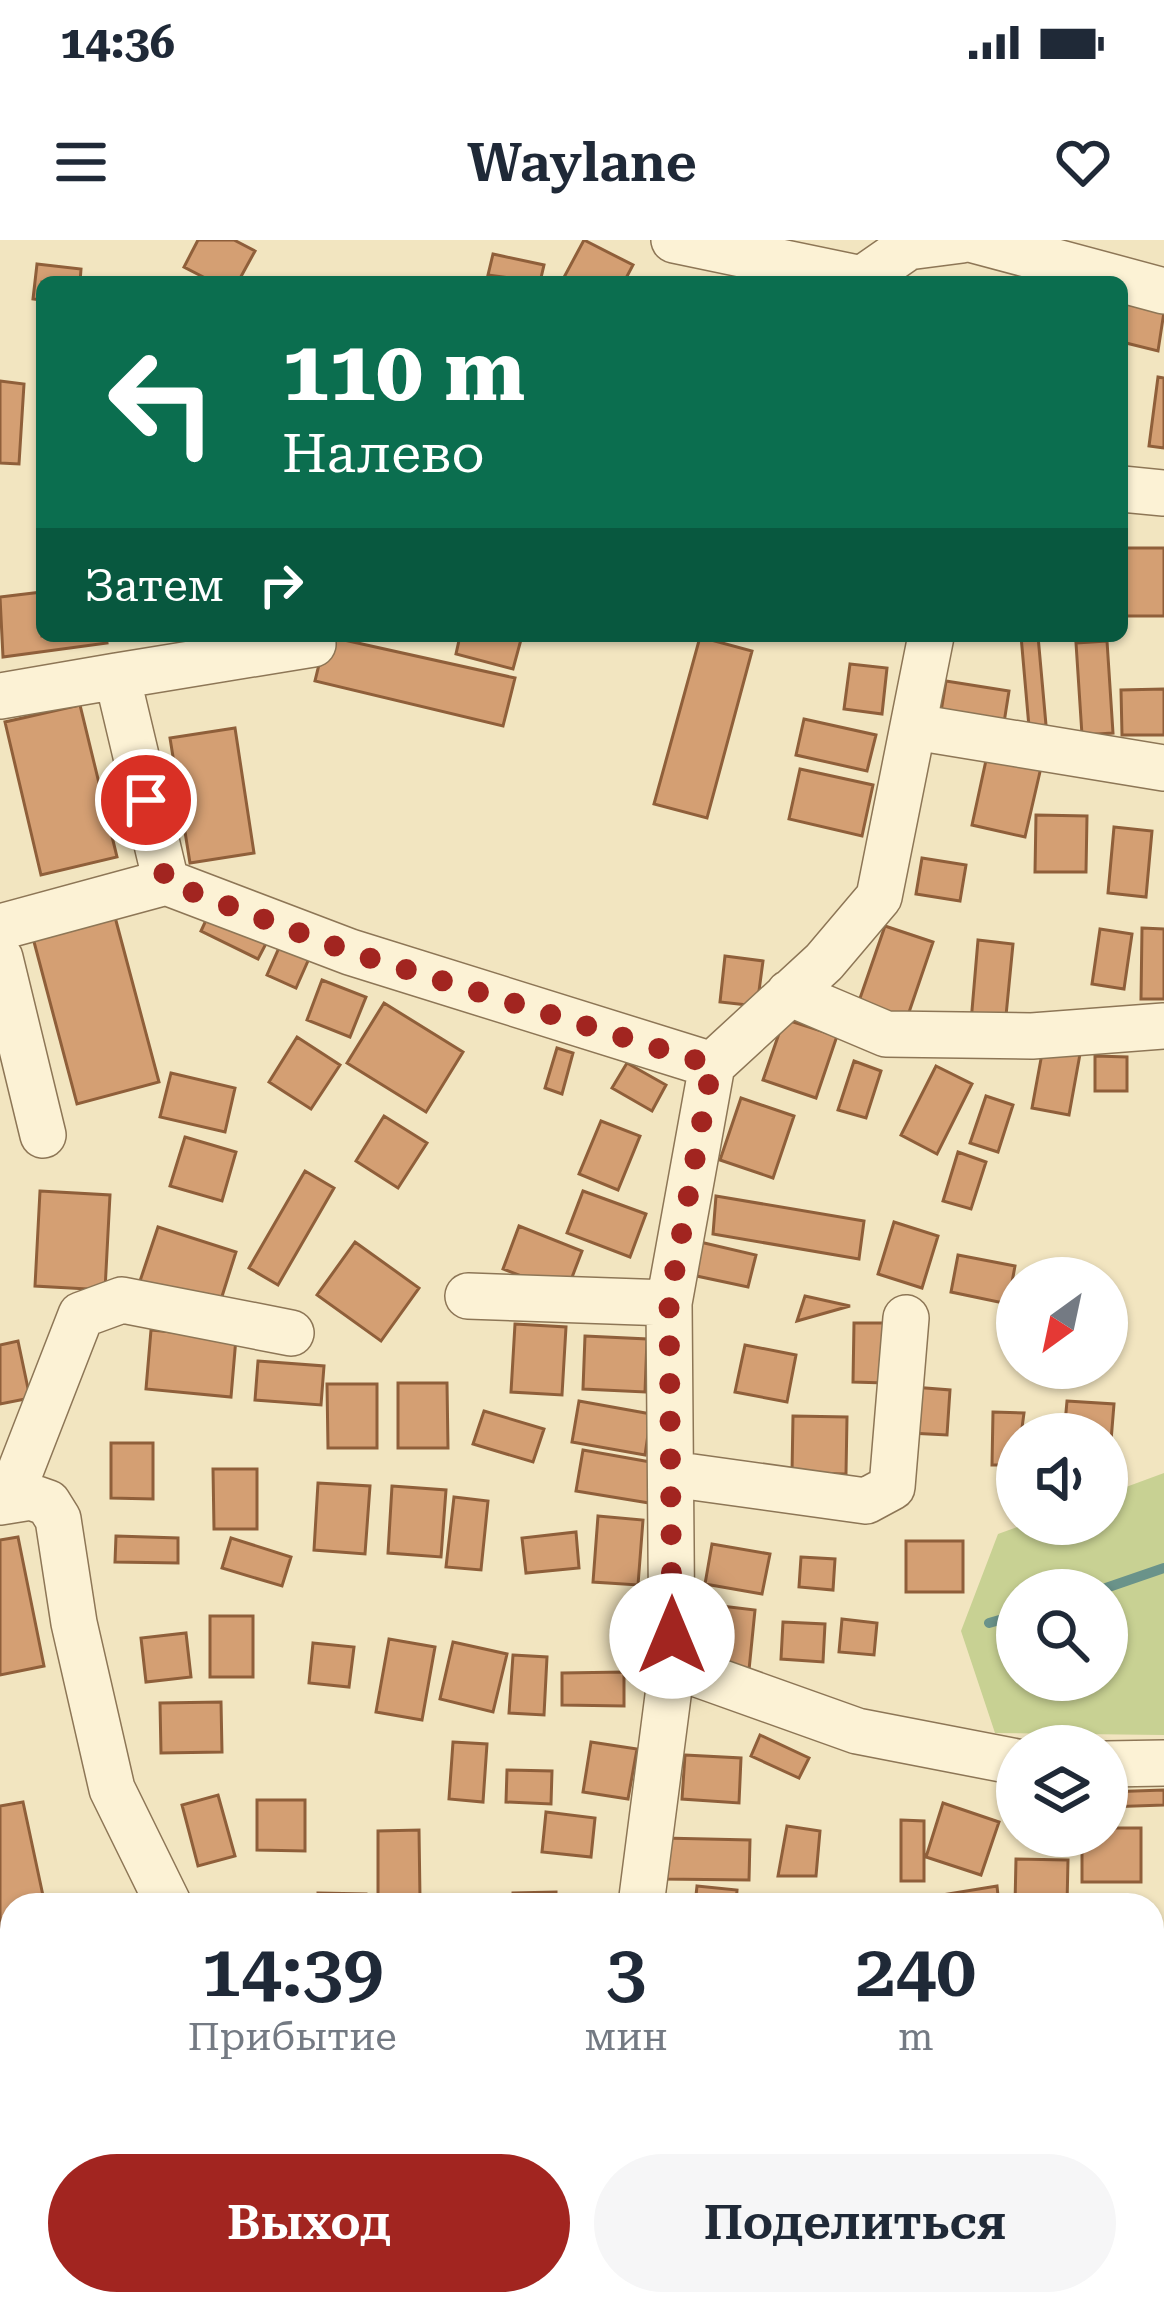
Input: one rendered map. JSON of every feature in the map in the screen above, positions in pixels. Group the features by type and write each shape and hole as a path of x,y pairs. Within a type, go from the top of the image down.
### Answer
{"street":[{"path":"674,240 843,276"},
{"path":"868,276 908,247 962,240"},
{"path":"996,257 1090,276"},
{"path":"1128,284 1164,291"},
{"path":"1128,490 1164,494"},
{"path":"643,1893 672,1665 669,1303 712,1065 789,993 879,897 930,642"},
{"path":"0,696 313,644"},
{"path":"117,676 166,882"},
{"path":"915,727 1164,768"},
{"path":"0,927 166,882 350,952 712,1065"},
{"path":"0,958 44,1135"},
{"path":"789,993 886,1034 1032,1036 1164,1026"},
{"path":"468,1296 669,1303"},
{"path":"5,1501 81,1315 122,1300 291,1333"},
{"path":"671,1474 866,1501 892,1487 906,1318"},
{"path":"5,1501 32,1497 48,1503 58,1519 74,1624 112,1789 164,1893"},
{"path":"672,1665 857,1731 996,1758"},
{"path":"1128,1764 1164,1763"}],"green space":[{"path":"1164,1473 1164,1735 1128,1735 1128,1725 996,1725 995,1733 961,1631 996,1539 996,1545 1128,1545 1128,1486"}],"building":[{"path":"198,240 234,240 255,251 241,276 201,276 184,267"},
{"path":"584,240 633,265 627,276 565,276"},
{"path":"493,254 544,265 541,276 488,275"},
{"path":"37,264 81,269 80,276 36,276 33,299"},
{"path":"1128,303 1164,312 1158,351 1128,344"},
{"path":"1158,377 1164,378 1164,448 1149,446"},
{"path":"0,381 24,384 19,464 0,463"},
{"path":"1128,548 1164,548 1164,616 1128,616"},
{"path":"36,593 36,642 107,643 3,657 0,597"},
{"path":"325,642 353,642 515,678 503,726 315,681"},
{"path":"459,642 520,642 513,669 456,654"},
{"path":"699,642 752,651 707,818 654,804"},
{"path":"1022,642 1039,642 1046,725 1029,727"},
{"path":"1107,642 1113,733 1082,735 1076,643"},
{"path":"850,664 887,668 882,714 844,709"},
{"path":"946,681 1009,691 1003,729 940,718"},
{"path":"1164,689 1164,735 1122,735 1121,690"},
{"path":"80,705 117,857 41,875 5,722"},
{"path":"804,719 876,735 867,771 796,755"},
{"path":"235,728 254,853 190,863 170,738"},
{"path":"988,751 1042,763 1025,837 972,825"},
{"path":"800,769 873,785 862,836 789,819"},
{"path":"1036,815 1087,816 1086,872 1035,872"},
{"path":"1114,827 1152,831 1146,897 1108,893"},
{"path":"922,858 966,865 960,901 916,894"},
{"path":"212,907 270,936 258,959 201,931"},
{"path":"115,917 159,1082 77,1104 33,938"},
{"path":"885,926 933,942 906,1021 858,1004"},
{"path":"1142,928 1164,929 1164,999 1141,999"},
{"path":"1100,929 1132,934 1124,989 1092,984"},
{"path":"978,940 1013,944 1005,1026 971,1022"},
{"path":"282,941 311,954 296,988 267,975"},
{"path":"725,956 763,961 757,1006 720,1002"},
{"path":"322,980 366,997 350,1037 307,1020"},
{"path":"384,1003 463,1052 426,1112 347,1063"},
{"path":"784,1019 837,1036 816,1098 763,1080"},
{"path":"297,1037 340,1065 311,1109 269,1082"},
{"path":"557,1048 573,1053 562,1094 545,1088"},
{"path":"1043,1048 1080,1054 1069,1115 1032,1108"},
{"path":"1095,1056 1127,1057 1127,1091 1095,1091"},
{"path":"854,1061 881,1071 866,1118 838,1110"},
{"path":"627,1063 666,1085 652,1111 612,1088"},
{"path":"936,1066 972,1084 937,1154 901,1135"},
{"path":"171,1073 235,1088 225,1132 160,1117"},
{"path":"986,1096 1013,1105 998,1152 970,1143"},
{"path":"741,1098 794,1116 773,1178 720,1160"},
{"path":"384,1116 427,1143 398,1188 356,1161"},
{"path":"601,1121 640,1136 618,1190 579,1174"},
{"path":"185,1137 236,1152 222,1201 170,1186"},
{"path":"958,1152 986,1162 971,1209 943,1201"},
{"path":"305,1171 334,1188 278,1285 249,1268"},
{"path":"40,1191 110,1195 105,1290 35,1286"},
{"path":"583,1191 646,1214 630,1257 567,1233"},
{"path":"716,1196 864,1221 859,1259 713,1234"},
{"path":"894,1222 938,1236 922,1288 878,1274"},
{"path":"519,1226 582,1251 566,1293 503,1269"},
{"path":"158,1227 236,1252 218,1309 139,1284"},
{"path":"355,1242 419,1288 381,1341 317,1295"},
{"path":"700,1242 756,1255 748,1287 692,1275"},
{"path":"958,1255 996,1262 996,1301 951,1292"},
{"path":"805,1296 850,1306 797,1321"},
{"path":"854,1323 886,1323 885,1383 853,1382"},
{"path":"515,1324 566,1327 562,1395 511,1392"},
{"path":"151,1330 236,1338 231,1397 146,1389"},
{"path":"585,1336 647,1339 645,1392 583,1389"},
{"path":"18,1341 30,1398 0,1404 0,1345"},
{"path":"745,1345 796,1355 787,1402 735,1392"},
{"path":"258,1361 324,1366 321,1405 255,1400"},
{"path":"398,1383 447,1383 448,1448 398,1448"},
{"path":"327,1384 377,1384 377,1448 328,1448"},
{"path":"913,1387 950,1390 947,1435 910,1433"},
{"path":"579,1401 651,1414 645,1455 572,1442"},
{"path":"1067,1401 1114,1404 1113,1413 1066,1413"},
{"path":"484,1411 544,1429 533,1462 473,1444"},
{"path":"993,1412 1024,1413 996,1413 996,1465 992,1465"},
{"path":"793,1416 847,1417 846,1474 792,1473"},
{"path":"111,1443 153,1443 153,1499 111,1498"},
{"path":"583,1450 656,1463 649,1503 576,1491"},
{"path":"213,1469 257,1469 257,1529 214,1529"},
{"path":"318,1483 370,1486 365,1554 314,1550"},
{"path":"392,1486 446,1490 441,1557 388,1553"},
{"path":"454,1497 488,1501 481,1570 446,1567"},
{"path":"598,1516 643,1520 638,1585 593,1582"},
{"path":"576,1532 579,1568 526,1573 522,1538"},
{"path":"116,1536 178,1538 178,1563 115,1562"},
{"path":"18,1537 44,1666 0,1675 0,1540"},
{"path":"231,1538 291,1557 282,1586 222,1568"},
{"path":"906,1541 963,1541 963,1592 906,1592"},
{"path":"712,1544 770,1554 762,1594 705,1584"},
{"path":"801,1557 835,1559 833,1590 799,1587"},
{"path":"713,1605 755,1610 749,1670 706,1665"},
{"path":"210,1616 253,1616 253,1677 210,1677"},
{"path":"842,1619 877,1623 874,1655 839,1652"},
{"path":"783,1622 825,1624 823,1662 781,1659"},
{"path":"186,1633 191,1677 146,1682 141,1638"},
{"path":"389,1639 435,1647 422,1720 376,1712"},
{"path":"453,1642 507,1654 493,1712 440,1699"},
{"path":"313,1643 354,1647 349,1687 309,1683"},
{"path":"513,1655 547,1657 544,1715 509,1713"},
{"path":"624,1672 624,1706 562,1705 562,1673"},
{"path":"221,1702 222,1752 161,1753 160,1703"},
{"path":"760,1735 809,1758 799,1778 751,1756"},
{"path":"453,1742 487,1744 483,1802 449,1799"},
{"path":"591,1742 637,1749 628,1799 583,1792"},
{"path":"685,1755 741,1758 739,1803 682,1799"},
{"path":"507,1770 552,1771 551,1804 506,1802"},
{"path":"1164,1790 1164,1805 1128,1806 1128,1791"},
{"path":"218,1795 235,1856 198,1866 182,1805"},
{"path":"257,1800 305,1800 305,1851 257,1850"},
{"path":"23,1802 42,1893 0,1893 0,1806"},
{"path":"943,1803 996,1821 981,1875 926,1857"},
{"path":"546,1812 595,1818 591,1857 542,1852"},
{"path":"901,1820 924,1821 924,1881 901,1881"},
{"path":"787,1826 820,1831 816,1876 778,1876"},
{"path":"1128,1828 1141,1828 1141,1882 1082,1882 1082,1857 1128,1857"},
{"path":"419,1830 420,1893 378,1893 378,1831"},
{"path":"662,1838 750,1840 749,1880 661,1879"},
{"path":"1016,1859 1068,1860 1067,1893 1015,1893"},
{"path":"697,1886 737,1890 737,1893 696,1893"},
{"path":"997,1886 998,1893 954,1893"}],"waterway":[{"path":"1128,1580 1164,1568"},
{"path":"989,1623 996,1621"}],"route":[{"path":"146,800 166,882 350,952 712,1065 669,1303 672,1636"}]}
